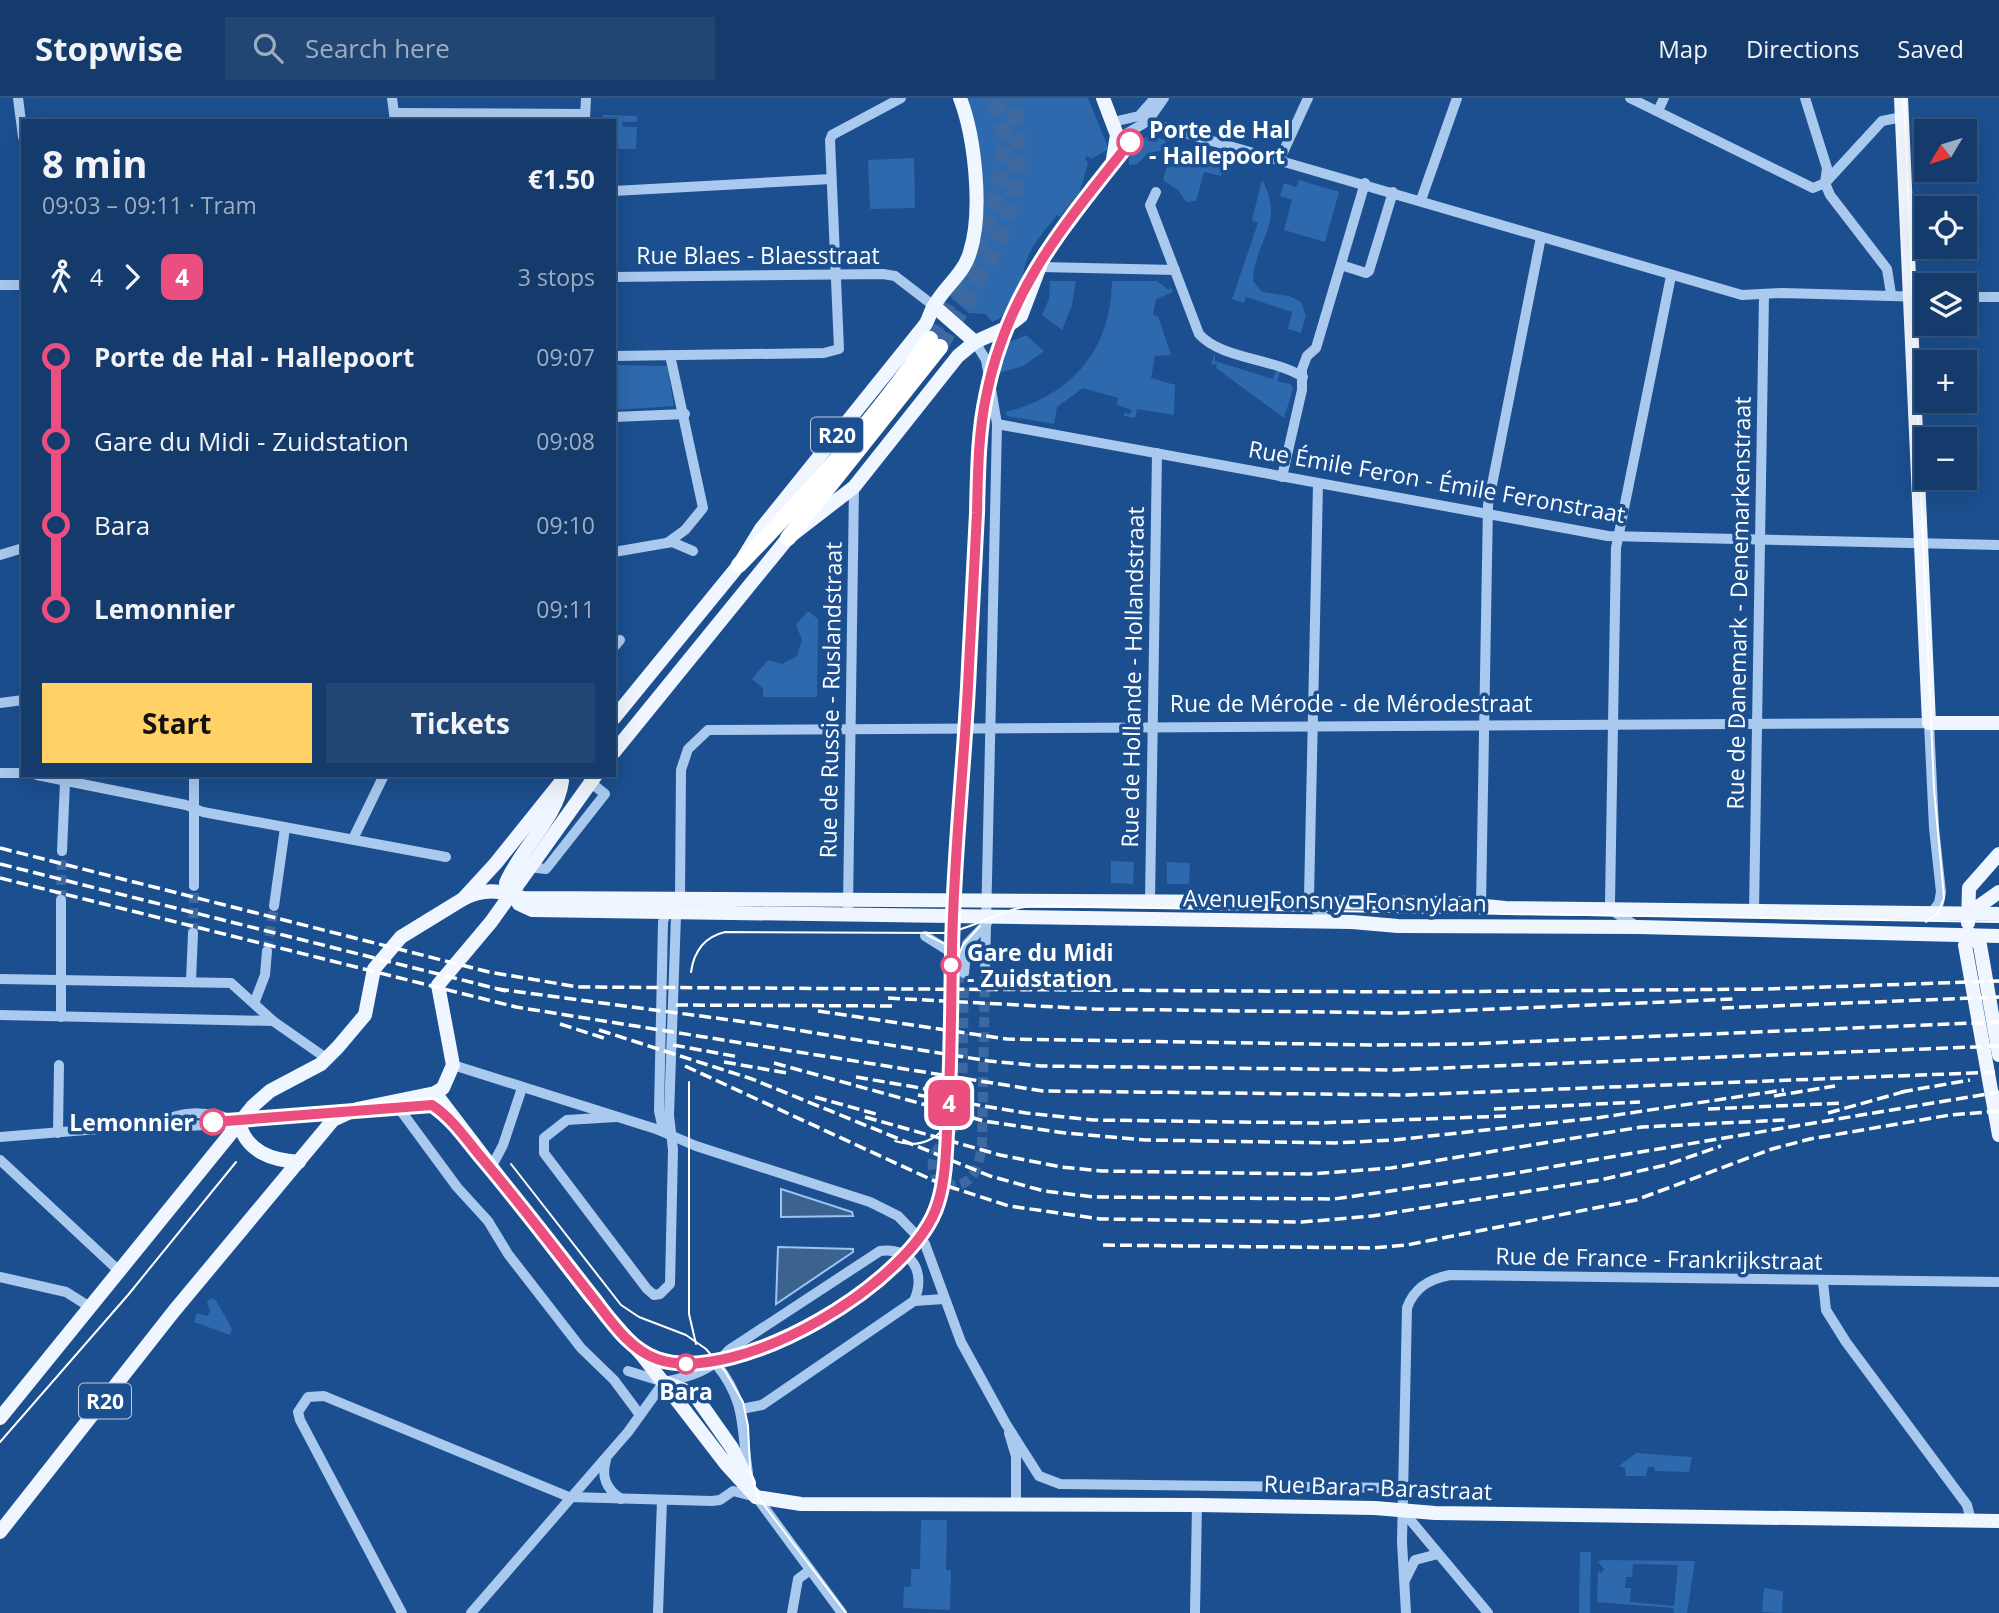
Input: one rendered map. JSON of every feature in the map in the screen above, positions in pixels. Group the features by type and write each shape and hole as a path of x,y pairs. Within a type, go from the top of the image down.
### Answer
{"highway":[{"name":"R20","path":"739,565 795,506 935,343 788,538"}],"main road":[{"path":"960,98 974,172 976,205 972,243 966,263 934,306 975,342"},
{"path":"788,538 855,487 958,356 975,342 1004,329 1021,316 1051,245 1112,165 1118,145 1113,122 1102,98"},
{"path":"1901,98 1929,723"},
{"name":"R20","path":"616,716 739,565 761,529 925,325 934,306"},
{"name":"R20","path":"616,750 788,538"},
{"name":"Rue de Mérode - de Mérodestraat","path":"1929,723 1999,723"},
{"path":"565,778 560,799 513,868 506,883 519,904 532,910 674,907"},
{"path":"463,899 565,778"},
{"path":"593,779 470,950 439,985 453,1065 439,1091 589,1295 664,1382 697,1397 732,1447 756,1497"},
{"path":"1999,854 1969,888 1967,914 1970,934 1965,945 1999,1135"},
{"path":"0,1418 239,1123 270,1091 326,1058 365,1015 374,969 401,937 478,891 511,893 523,898 674,907"},
{"path":"1967,914 1999,892"},
{"name":"Avenue Fonsny - Fonsnylaan","path":"674,907 848,906 988,899 1999,914"},
{"name":"Avenue Fonsny - Fonsnylaan","path":"848,906 987,920 1329,922 1424,927 1638,927 1999,936"},
{"path":"1970,934 1980,945 1999,1055"},
{"name":"R20","path":"0,1532 174,1311 333,1120 357,1109 439,1091"},
{"path":"239,1123 243,1136 255,1150 270,1158 299,1162"},
{"name":"Rue Bara - Barastraat","path":"756,1497 787,1503 936,1506 1016,1503 1197,1505 1999,1521"}],"street":[{"path":"18,98 21,121"},
{"path":"392,98 395,117 585,117 586,98"},
{"path":"616,356 824,353 839,349 830,140 832,135 901,98"},
{"path":"1118,145 1124,135 1149,121 1164,98"},
{"path":"1280,159 1308,98"},
{"path":"1421,200 1457,98"},
{"path":"1630,98 1814,188 1825,183 1882,121 1902,117"},
{"path":"1658,111 1664,98"},
{"path":"1805,98 1827,168 1825,183 1830,195 1887,269 1891,295"},
{"path":"1113,122 1139,116 1150,103"},
{"path":"1150,103 1145,115 1149,121 1732,293 1914,296"},
{"path":"616,191 831,179"},
{"path":"1282,477 1303,377 1304,360 1316,348 1364,183"},
{"path":"1156,192 1150,205 1199,334 1206,342 1287,368 1303,377"},
{"path":"1341,265 1366,273 1369,271 1393,192"},
{"path":"1481,905 1487,515 1541,237"},
{"path":"1041,267 1175,270"},
{"name":"Rue Blaes - Blaesstraat","path":"616,277 836,273 895,276 934,306"},
{"path":"1638,927 1611,910 1617,537 1671,276"},
{"path":"0,285 21,285"},
{"name":"Rue de Danemark - Denemarkenstraat","path":"1754,912 1764,295"},
{"path":"1977,297 1999,297"},
{"path":"975,342 986,360 998,424 985,971"},
{"path":"616,552 667,543 685,530 704,508 670,355"},
{"path":"616,417 685,414"},
{"name":"Rue Émile Feron - Émile Feronstraat","path":"998,424 1617,537 1999,545"},
{"name":"Rue de Hollande - Hollandstraat","path":"1150,901 1157,453"},
{"path":"1318,484 1309,893 1312,904 1329,922"},
{"name":"Rue de Russie - Ruslandstraat","path":"848,906 855,487"},
{"path":"667,543 693,551"},
{"path":"0,555 21,549"},
{"path":"640,686 657,700"},
{"path":"0,703 21,700"},
{"path":"1929,723 1934,828 1941,892 1937,908 1930,915"},
{"name":"Rue de Mérode - de Mérodestraat","path":"674,907 681,770 688,749 703,731 1929,723"},
{"path":"0,773 21,773"},
{"path":"45,777 195,807 203,813 446,857"},
{"path":"194,777 194,886"},
{"path":"353,839 383,777"},
{"path":"62,851 65,782"},
{"path":"274,906 285,828"},
{"path":"61,900 61,1017"},
{"path":"670,1136 662,1125 659,1111 662,953 674,907"},
{"path":"616,1117 567,1120 544,1138 544,1153 647,1290 654,1295 660,1294 670,1284 674,907"},
{"path":"965,954 971,939 987,920"},
{"path":"191,981 193,933"},
{"path":"925,936 957,956 964,973 962,933"},
{"path":"255,1001 262,989 267,951"},
{"path":"662,953 675,953"},
{"path":"0,979 231,983 255,1001 273,1021 326,1058"},
{"path":"0,1015 273,1021"},
{"path":"58,1133 59,1065"},
{"path":"453,1065 890,1210 907,1222 925,1244 938,1272 944,1299 965,1350 1006,1424 1039,1476 1060,1484 1403,1488"},
{"path":"492,1166 503,1145 522,1088"},
{"path":"398,1100 401,1111 457,1187 488,1221 516,1265 580,1348 614,1380 640,1415"},
{"path":"0,1137 160,1124 168,1118 212,1114 223,1114 239,1123"},
{"path":"0,1160 119,1271"},
{"path":"628,1371 664,1382 695,1376 701,1370 716,1364 729,1350 880,1251 902,1253 915,1263 920,1283 914,1301"},
{"name":"Rue de France - Frankrijkstraat","path":"1406,1613 1402,1510 1406,1323 1408,1304 1416,1291 1432,1280 1450,1275 1823,1282 1999,1282"},
{"path":"0,1277 66,1292 90,1307"},
{"path":"1823,1282 1826,1310 1846,1342 1968,1504 1971,1521"},
{"path":"741,1409 762,1405 914,1301 944,1299"},
{"path":"716,1364 732,1385 741,1409 748,1475 756,1497 842,1613"},
{"path":"471,1613 607,1456 664,1382"},
{"path":"402,1613 300,1420 298,1412 308,1397 324,1396 569,1497 712,1501 720,1500 733,1491 756,1497"},
{"path":"1006,1424 1016,1456 1016,1503"},
{"path":"607,1456 604,1465 606,1484 621,1499"},
{"path":"658,1613 662,1500"},
{"path":"1195,1613 1197,1505"},
{"path":"1402,1510 1488,1613"},
{"path":"1405,1580 1415,1560 1438,1554"},
{"path":"792,1613 798,1579 810,1570"}],"shaded area":[{"path":"968,98 1088,98 1107,145 1107,150 1091,159 1087,156 1085,159 1088,162 1080,191 1060,217 1057,215 1028,256 1017,302 1004,316 992,322 986,314 969,313 951,298 976,257 982,234 980,153"},
{"path":"603,115 637,116 637,122 622,122 623,127 637,127 636,149 616,149 616,119 603,119"},
{"path":"1151,136 1166,140 1164,150 1148,153 1137,164 1129,165 1134,146"},
{"path":"914,158 915,208 870,209 868,160"},
{"path":"1176,162 1193,163 1193,167 1194,164 1223,167 1221,176 1204,172 1196,201 1186,202 1179,191 1163,180 1166,168"},
{"path":"1262,180 1269,195 1270,221 1258,255 1253,281 1262,292 1289,296 1301,302 1306,315 1301,333 1288,329 1292,312 1246,297 1244,303 1232,299 1258,223 1252,220"},
{"path":"1299,180 1339,192 1325,242 1284,230 1292,200 1280,196 1284,183 1296,187"},
{"path":"1050,281 1076,281 1072,305 1062,330 1042,315 1049,299"},
{"path":"1112,281 1157,281 1170,291 1169,284 1173,292 1156,299 1153,315 1158,316 1171,355 1155,356 1151,378 1175,385 1174,415 1137,409 1135,418 1124,416 1124,413 1130,414 1132,410 1117,405 1118,398 1083,388 1057,407 1054,424 1007,416 1006,412 1051,394 1084,366 1096,348 1104,328"},
{"path":"1026,335 1044,351 1023,366 999,373 994,349"},
{"path":"1215,352 1215,361 1273,379 1276,371 1280,372 1277,381 1290,384 1293,389 1284,418 1216,368 1217,364 1211,365"},
{"path":"616,365 667,366 674,406 616,410"},
{"path":"808,611 818,619 817,697 763,697 763,688 752,679 768,660 782,664 797,656 802,640 796,625"},
{"path":"1111,861 1134,862 1133,884 1111,883"},
{"path":"1167,862 1190,863 1189,884 1167,884"},
{"path":"781,1189 852,1212 853,1216 781,1217"},
{"path":"778,1247 853,1249 853,1252 776,1304"},
{"path":"211,1298 216,1300 232,1329 230,1335 194,1322 197,1313 207,1316 210,1311 207,1302"},
{"path":"1636,1453 1692,1457 1689,1472 1655,1471 1654,1467 1648,1467 1646,1476 1626,1476 1625,1468 1619,1466"},
{"path":"921,1520 947,1520 946,1570 951,1570 950,1610 903,1608 904,1587 911,1586 911,1569 920,1569"},
{"path":"1580,1552 1591,1552 1590,1613 1579,1613"},
{"path":"1695,1561 1687,1613 1674,1613 1673,1608 1597,1602 1598,1571 1601,1573 1604,1569 1598,1562","holes":["1633,1564 1678,1565 1674,1606 1630,1602 1631,1588 1625,1588 1626,1577 1632,1577"]},
{"path":"1764,1588 1783,1591 1782,1613 1762,1612"}],"tunnel":[{"path":"930,339 974,254 997,190 1003,159 1002,128 994,98"},
{"path":"940,347 991,257 1012,201 1017,171 1017,137 1012,98"},
{"path":"61,900 62,851"},
{"path":"193,933 194,886"},
{"path":"267,951 274,906"},
{"path":"964,973 962,1112 959,1121 933,1159 936,1177 954,1186 967,1181 975,1172 982,1146 985,971"}],"tram line":[{"path":"1904,98 1934,789 1944,898 1938,913 1926,922"},
{"name":"4","path":"213,1122 432,1105 452,1122 511,1193 627,1340 654,1358 681,1364 704,1364 728,1359 789,1337 851,1300 916,1243 926,1232 940,1200 945,1160 949,1098 952,923 968,694 983,411 997,351 1013,310 1038,261 1130,142"},
{"path":"691,972 701,946 711,937 725,932 944,933 1011,910 1035,906 1999,922"},
{"path":"954,966 963,945 980,926"},
{"path":"895,1141 914,1144 931,1139 944,1128 952,1110 956,967 945,944 927,935"},
{"path":"689,1082 689,1314 696,1344"},
{"path":"0,1442 128,1295 236,1162"},
{"path":"511,1164 621,1305 639,1317 686,1335 706,1349 725,1371 743,1402 748,1426 750,1469 758,1497 846,1613"}],"railway":[{"path":"0,848 489,972 578,987 1413,992 1766,989 1999,981"},
{"path":"0,864 506,991"},
{"path":"0,878 516,1007 1043,1091 1406,1095 1999,1072"},
{"path":"497,989 753,1023 989,1061 1041,1066 1392,1070 1999,1046"},
{"path":"1722,1008 1999,997"},
{"path":"888,998 1094,1009 1401,1013 1734,999"},
{"path":"676,1005 897,1006"},
{"path":"818,1011 1007,1039 1373,1045 1467,1044 1999,1022"},
{"path":"560,1024 607,1039"},
{"path":"599,1030 752,1079 990,1176 1044,1191 1094,1197 1334,1199 1509,1174 1999,1092"},
{"path":"673,1045 739,1057"},
{"path":"724,1062 787,1073"},
{"path":"774,1063 984,1121 1065,1133 1146,1140 1334,1143 1394,1140 1596,1118 1784,1090"},
{"path":"685,1066 941,1184 1009,1206 1101,1219 1302,1222 1372,1216 1600,1180 1666,1165 1721,1146"},
{"path":"856,1077 932,1090"},
{"path":"1901,1092 1970,1080"},
{"path":"1774,1096 1835,1086"},
{"path":"1828,1113 1910,1090"},
{"path":"918,1095 1026,1113 1093,1120 1316,1123 1507,1116"},
{"path":"815,1097 876,1114"},
{"path":"1494,1109 1640,1102"},
{"path":"1708,1109 1844,1103"},
{"path":"1103,1245 1371,1248 1407,1245 1636,1200 1772,1149 1810,1139 1950,1115 1999,1111"},
{"path":"865,1117 1000,1155 1061,1167 1102,1171 1309,1174 1391,1168 1642,1127 1785,1120"}],"place":[{"name":"Porte de Hal - Hallepoort","path":"1130,142"},
{"name":"Gare du Midi - Zuidstation","path":"951,965"},
{"name":"Lemonnier","path":"213,1122"},
{"name":"Bara","path":"686,1364"}]}
